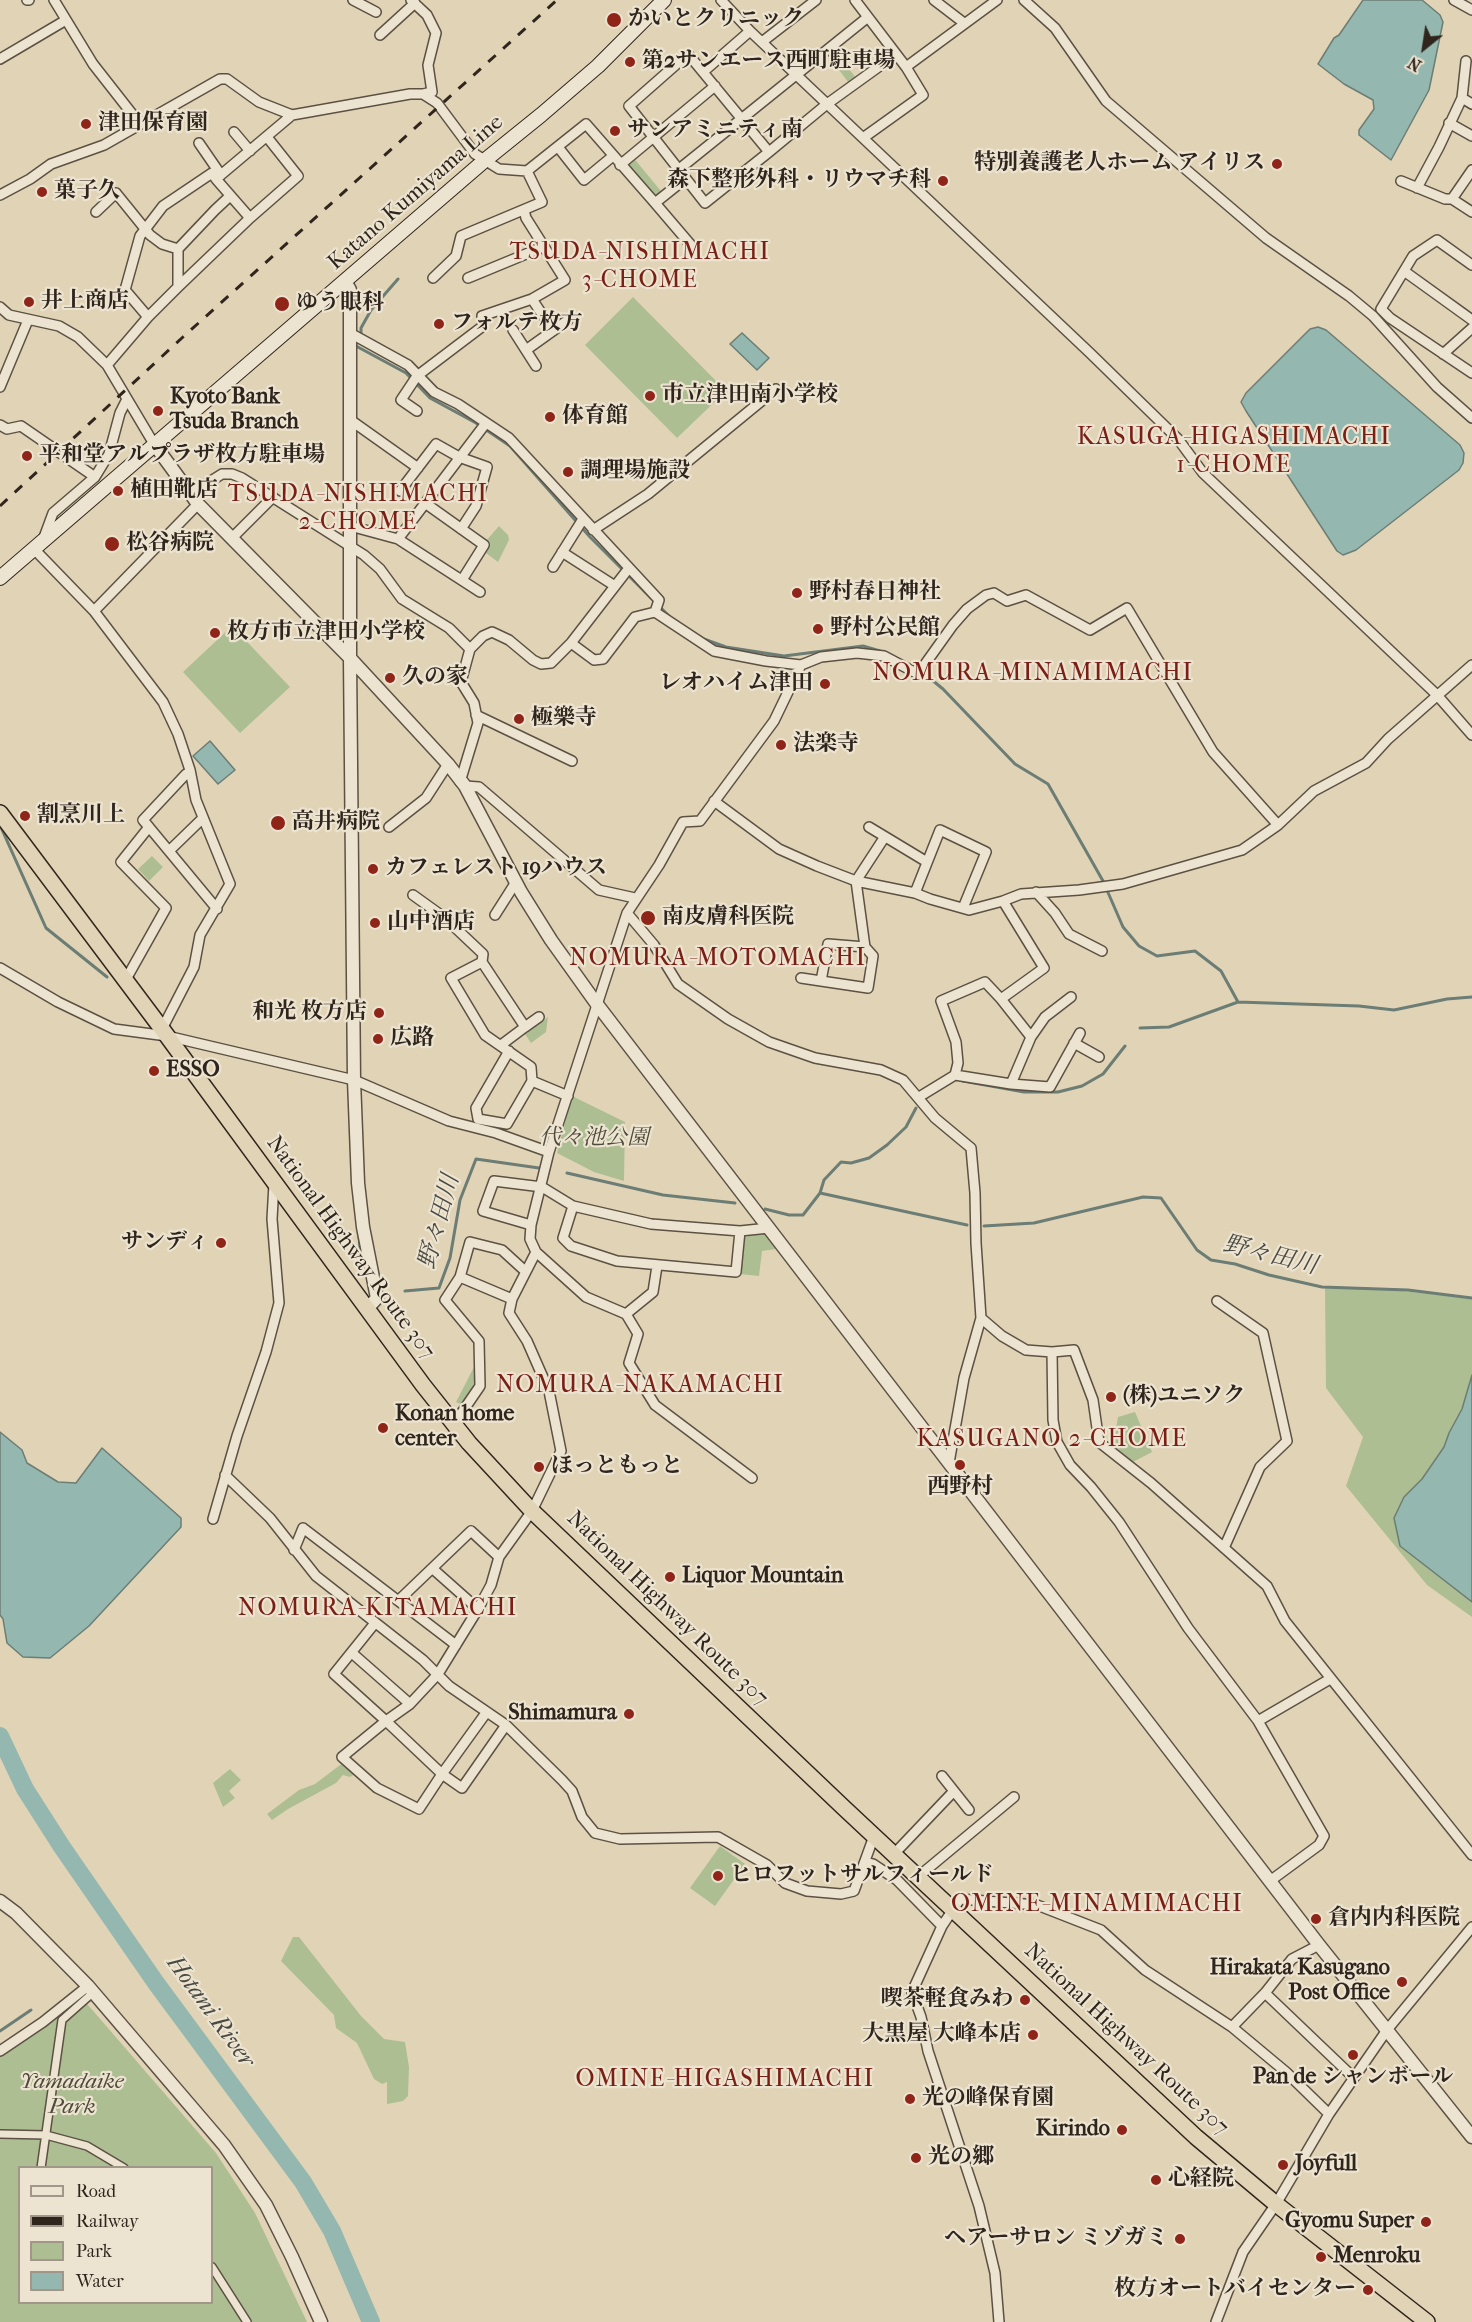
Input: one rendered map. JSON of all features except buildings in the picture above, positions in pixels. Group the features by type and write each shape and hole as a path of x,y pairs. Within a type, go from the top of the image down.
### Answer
{"highway":[{"name":"National Highway Route 307","path":"0,813 454,1424 532,1511 919,1876 952,1910 1196,2137 1276,2204 1427,2322"}],"main road":[{"name":"Katano Kumiyama Line","path":"0,578 484,160 541,115 597,66 664,0"}],"street":[{"path":"54,0 93,64 140,123"},
{"path":"353,0 376,12"},
{"path":"722,0 750,31 1178,439 1203,473 1437,695 1472,735"},
{"path":"762,42 816,0"},
{"path":"855,0 906,67 923,95 863,138"},
{"path":"934,0 964,23"},
{"path":"906,67 997,0"},
{"path":"1024,0 1055,28 1106,101 1266,238 1373,316 1437,387 1472,418"},
{"path":"1454,0 1472,10"},
{"path":"218,177 292,115 432,92 428,65 436,33 427,15 413,2 380,35"},
{"path":"678,170 868,17"},
{"path":"0,59 66,20"},
{"path":"703,72 750,31"},
{"path":"769,152 688,54 629,106 705,203 769,152 827,104 895,55"},
{"path":"1417,188 1462,98 1466,61"},
{"path":"0,195 30,179 51,164 104,145 220,79 227,79 259,102 292,115"},
{"path":"620,165 715,86"},
{"path":"423,94 437,103 475,154 499,169 527,171 586,124 690,244"},
{"path":"1462,98 1472,104"},
{"path":"1449,123 1472,136"},
{"path":"234,132 250,150"},
{"path":"107,365 148,317 178,287 298,176 267,137"},
{"path":"199,143 230,196 250,218"},
{"path":"558,147 584,180 613,156"},
{"path":"1452,199 1472,170"},
{"path":"433,278 456,256 461,236 542,202 527,171"},
{"path":"148,317 125,290 140,236 163,206 212,173 218,177"},
{"path":"655,203 685,179"},
{"path":"1401,181 1445,199 1452,199 1472,212"},
{"path":"96,212 116,193 146,229 162,244 178,249"},
{"path":"178,287 178,249 230,196"},
{"path":"417,411 401,399 414,381 483,326 482,316 532,299 565,280 525,218 524,210"},
{"path":"1472,265 1437,240 1413,256 1381,309 1390,318 1472,373"},
{"path":"468,278 543,247"},
{"path":"1404,271 1472,320"},
{"path":"345,281 350,290 350,658 354,1080 358,1183 363,1227 377,1298 367,1309"},
{"path":"532,299 553,331"},
{"path":"0,307 9,315 59,326 78,336 107,365 154,444 194,499 350,658 448,764 462,784 551,940 596,1003 1319,1945 1472,2137"},
{"path":"0,387 28,320"},
{"path":"526,350 568,320"},
{"path":"1443,354 1472,328"},
{"path":"513,330 536,366"},
{"path":"350,333 408,365 414,381 458,404 509,438 580,523 593,530 626,572 659,600 656,608 635,617 603,659 594,660 572,643"},
{"path":"593,530 648,494 776,389"},
{"path":"127,399 120,413 109,454 95,477 53,513 38,545 94,611 163,702 178,734 190,770 196,800 230,884 200,935 194,967 171,1010 164,1032"},
{"path":"350,419 418,468"},
{"path":"0,424 7,429 21,426 95,477"},
{"path":"398,539 485,424"},
{"path":"400,491 436,444 459,457 487,467 476,506 461,529"},
{"path":"94,611 194,499 222,474 232,474 273,497 364,555 380,569 402,598 449,628 470,649"},
{"path":"231,539 273,497"},
{"path":"425,503 484,545 462,580"},
{"path":"553,567 580,523"},
{"path":"350,526 398,539 480,592"},
{"path":"562,552 615,586"},
{"path":"462,784 478,723 474,703 461,682 470,649 483,636 492,632 509,640 533,660 551,663 572,643 626,572"},
{"path":"656,608 714,651 801,665 821,657 857,653 884,656 918,674 953,625 967,609 986,595 994,593 1007,601 1026,595 1090,630 1127,608 1213,752 1278,825"},
{"path":"752,1478 655,1405 629,1362 638,1334 626,1314 586,1297 536,1252 530,1239 531,1225 549,1152 627,913 659,865 683,822 700,821 774,721 801,665"},
{"path":"714,801 780,849 856,881 915,893 969,910 1021,894 1113,885 1242,850 1278,825 1314,791 1366,763 1388,739 1472,665"},
{"path":"476,715 572,761"},
{"path":"389,827 426,798 448,764"},
{"path":"186,774 143,820 217,909"},
{"path":"462,784 479,788 598,890 635,898"},
{"path":"169,851 203,818"},
{"path":"127,984 166,908 120,862 149,827"},
{"path":"869,827 927,862"},
{"path":"915,893 940,830 986,852 963,908"},
{"path":"801,978 868,988 873,956 865,948 856,881 885,838"},
{"path":"495,915 516,882"},
{"path":"1036,892 1055,913 1069,934 1102,951"},
{"path":"413,895 445,918 483,954 482,962 525,1027"},
{"path":"1001,999 1044,968 1003,901"},
{"path":"627,913 654,945 678,984 728,1019 766,1041 815,1058 881,1070 903,1080 935,1118 971,1148 981,1318 964,1378 949,1463"},
{"path":"821,981 828,944 865,948"},
{"path":"482,962 451,978 485,1035 505,1048 531,1067 532,1081 507,1124 478,1119 476,1108 505,1048 525,1027 539,1017"},
{"path":"0,968 58,1002 114,1029 164,1032 354,1080 449,1121 496,1133 549,1152"},
{"path":"955,1075 958,1063 956,1042 941,1001 985,982 1031,1037"},
{"path":"1011,1084 1031,1037 1045,1017 1071,997"},
{"path":"919,1097 955,1075 1011,1084 1050,1087 1080,1033"},
{"path":"1074,1043 1099,1057"},
{"path":"532,1081 568,1096"},
{"path":"531,1225 483,1211 494,1180 542,1187 573,1206 651,1224 740,1231 769,1228"},
{"path":"213,1519 218,1509 225,1475 256,1375 266,1352 279,1303 272,1219 274,1184"},
{"path":"573,1206 563,1238 572,1246 617,1261 736,1272 740,1231"},
{"path":"454,1424 480,1386 479,1341 446,1300 460,1277 470,1242 502,1250 525,1271"},
{"path":"486,1713 419,1809 376,1788 342,1757 410,1704 438,1674 491,1586 499,1557 532,1511 561,1451 549,1391 527,1341 509,1313 512,1299 536,1252"},
{"path":"626,1314 653,1292 657,1266"},
{"path":"460,1277 512,1299"},
{"path":"1217,1301 1263,1333 1287,1441 1260,1467 1224,1548"},
{"path":"981,1318 1002,1336 1026,1350 1052,1352 1074,1350 1093,1400 1099,1442 1151,1483 1267,1586 1286,1622 1329,1679 1472,1855"},
{"path":"1052,1352 1053,1420 1057,1442 1070,1465 1119,1522 1188,1628 1258,1720 1324,1836 1319,1845 1270,1881"},
{"path":"225,1475 270,1518 316,1576 423,1660 449,1686 506,1725 572,1791 582,1817 595,1833 620,1839 718,1837 767,1865 785,1883 807,1891 841,1894 855,1891 874,1836"},
{"path":"294,1550 303,1528 456,1645"},
{"path":"399,1600 471,1531 499,1557"},
{"path":"433,1569 478,1609"},
{"path":"375,1623 334,1674 442,1774 462,1788 506,1725"},
{"path":"352,1653 410,1704"},
{"path":"1258,1720 1329,1679"},
{"path":"942,1776 969,1810"},
{"path":"894,1854 954,1791"},
{"path":"919,1876 1014,1797"},
{"path":"865,1862 873,1864 897,1880 942,1926"},
{"path":"999,2322 995,2273 979,2206 928,2050 921,2017 912,1992 942,1926 960,1899 1037,1905 1101,1930 1145,1970 1232,2027 1286,2072 1329,2114"},
{"path":"0,1901 16,1913 230,2153 266,2205 321,2322"},
{"path":"1216,2322 1243,2252 1276,2204 1329,2114 1387,2030 1472,1926"},
{"path":"1232,2027 1265,1993 1292,1959 1319,1945"},
{"path":"0,2051 88,1992"},
{"path":"41,2166 62,2020 88,1992"},
{"path":"1265,1993 1354,2078"},
{"path":"0,2134 26,2132 46,2134 87,2146 121,2166"},
{"path":"213,2270 247,2322"}],"green space":[{"path":"835,49 855,77 848,82 828,55"},
{"path":"632,156 665,196 655,203 620,165"},
{"path":"633,297 726,391 677,438 585,345"},
{"path":"499,526 508,535 509,540 498,562 486,553 489,546 486,541"},
{"path":"232,626 290,687 240,733 183,672"},
{"path":"152,856 163,867 149,881 138,869"},
{"path":"548,1017 546,1032 531,1043 525,1034"},
{"name":"代々池公園","path":"572,1096 625,1122 624,1181 594,1172 557,1153"},
{"path":"767,1232 776,1249 762,1251 759,1276 740,1274 744,1237"},
{"path":"1325,1288 1392,1290 1472,1298 1472,1375 1462,1409 1444,1447 1422,1479 1404,1497 1400,1546 1472,1602 1472,1617 1427,1585 1346,1486 1363,1437 1326,1388"},
{"path":"475,1365 475,1381 463,1405 456,1402"},
{"path":"1135,1412 1152,1452 1133,1462 1113,1445 1118,1417"},
{"path":"344,1762 355,1774 350,1777 343,1775 336,1783 272,1820 267,1814 299,1790 315,1784"},
{"path":"230,1769 241,1780 229,1791 235,1798 223,1807 213,1783"},
{"name":"ヒロフットサルフィールド","path":"720,1846 745,1864 715,1906 690,1888"},
{"path":"293,1937 299,1937 361,2016 384,2039 405,2042 409,2067 408,2096 403,2101 387,2104 387,2082 382,2084 374,2079 357,2043 336,2028 334,2015 281,1961"},
{"name":"Yamadaike Park","path":"82,1998 216,2153 255,2213 307,2322 0,2322 0,2056"}],"water":[{"path":"1363,0 1422,0 1440,15 1443,22 1429,90 1391,160 1359,135 1359,130 1374,109 1373,100 1344,84 1318,64 1334,38 1339,35"},
{"path":"1318,327 1326,330 1460,445 1464,453 1463,463 1459,470 1356,550 1343,555 1337,551 1241,402 1246,393 1310,329"},
{"path":"742,333 769,358 757,370 730,344"},
{"path":"210,741 235,770 218,784 193,756"},
{"path":"1472,1375 1472,1602 1400,1546 1394,1518 1404,1497 1422,1479 1444,1447 1462,1409"},
{"path":"0,1432 22,1450 27,1463 58,1482 76,1483 102,1448 181,1518 181,1527 89,1626 50,1658 23,1657 7,1643 3,1619 0,1615"}],"waterway":[{"path":"361,335 361,328 371,310 398,279"},
{"path":"356,346 406,373 430,398 476,423 510,446 590,537 669,616"},
{"path":"701,638 726,647 784,656 863,646 880,651"},
{"path":"921,671 943,689 1015,764 1048,784 1103,881 1123,927 1139,946 1157,956 1195,951 1221,971 1238,1002"},
{"name":"野々田川","path":"0,825 46,928 107,977"},
{"path":"1140,1028 1169,1027 1238,1002 1359,1006 1394,1010 1447,999 1472,997"},
{"path":"963,1081 1024,1092 1058,1092 1082,1086 1103,1074 1125,1046"},
{"path":"765,1209 789,1215 803,1215 820,1193 824,1180 841,1162 851,1163 869,1158 906,1127 916,1108"},
{"name":"野々田川","path":"405,1291 439,1288 450,1258 460,1200 476,1159 539,1168"},
{"name":"野々田川","path":"567,1173 663,1195 735,1203"},
{"name":"野々田川","path":"820,1193 967,1225"},
{"name":"野々田川","path":"984,1226 1034,1223 1143,1197 1161,1198 1197,1250 1211,1260 1322,1287 1408,1290 1472,1298"},
{"name":"野々田川","path":"359,1236 361,1260"},
{"name":"Hotani River","path":"0,1736 25,1789 62,1847 156,1983 303,2182 332,2231 371,2322"},
{"path":"0,2031 31,2010"}],"railway":[{"path":"0,506 183,337 557,0"}],"place":[{"name":"かいとクリニック","path":"614,20"},
{"name":"第2サンエース西町駐車場","path":"630,62"},
{"name":"津田保育園","path":"86,124"},
{"name":"サンアミニティ南","path":"615,131"},
{"name":"特別養護老人ホーム アイリス","path":"1277,164"},
{"name":"森下整形外科・リウマチ科","path":"943,181"},
{"name":"菓子久","path":"42,192"},
{"name":"井上商店","path":"29,302"},
{"name":"ゆう眼科","path":"282,304"},
{"name":"フォルテ枚方","path":"439,324"},
{"name":"市立津田南小学校","path":"650,396"},
{"name":"Kyoto Bank Tsuda Branch","path":"158,411"},
{"name":"体育館","path":"550,417"},
{"name":"平和堂アルプラザ枚方駐車場","path":"27,456"},
{"name":"調理場施設","path":"568,472"},
{"name":"植田靴店","path":"118,491"},
{"name":"松谷病院","path":"112,544"},
{"name":"野村春日神社","path":"797,593"},
{"name":"野村公民館","path":"818,629"},
{"name":"枚方市立津田小学校","path":"215,633"},
{"name":"久の家","path":"390,678"},
{"name":"レオハイム津田","path":"825,684"},
{"name":"極樂寺","path":"519,719"},
{"name":"法楽寺","path":"781,745"},
{"name":"割烹川上","path":"25,816"},
{"name":"高井病院","path":"278,823"},
{"name":"カフェレスト 19ハウス","path":"373,869"},
{"name":"南皮膚科医院","path":"648,918"},
{"name":"山中酒店","path":"375,923"},
{"name":"和光 枚方店","path":"379,1013"},
{"name":"広路","path":"378,1039"},
{"name":"ESSO","path":"154,1071"},
{"name":"サンディ","path":"221,1243"},
{"name":"(株)ユニソク","path":"1111,1397"},
{"name":"Konan home center","path":"383,1428"},
{"name":"西野村","path":"960,1465"},
{"name":"ほっともっと","path":"539,1467"},
{"name":"Liquor Mountain","path":"670,1577"},
{"name":"Shimamura","path":"629,1714"},
{"name":"ヒロフットサルフィールド","path":"718,1876"},
{"name":"倉内内科医院","path":"1316,1919"},
{"name":"Hirakata Kasugano Post Office","path":"1402,1982"},
{"name":"喫茶軽食みわ","path":"1025,2000"},
{"name":"大黒屋 大峰本店","path":"1033,2035"},
{"name":"Pan de シャンボール","path":"1353,2055"},
{"name":"光の峰保育園","path":"910,2099"},
{"name":"Kirindo","path":"1122,2130"},
{"name":"光の郷","path":"916,2158"},
{"name":"Joyfull","path":"1283,2165"},
{"name":"心経院","path":"1156,2180"},
{"name":"Gyomu Super","path":"1426,2222"},
{"name":"ヘアーサロン ミゾガミ","path":"1180,2239"},
{"name":"Menroku","path":"1321,2257"},
{"name":"枚方オートバイセンター","path":"1368,2290"}],"district":[{"name":"TSUDA-NISHIMACHI 3-CHOME","path":"640,267"},
{"name":"KASUGA-HIGASHIMACHI 1-CHOME","path":"1234,452"},
{"name":"TSUDA-NISHIMACHI 2-CHOME","path":"358,509"},
{"name":"NOMURA-MINAMIMACHI","path":"1033,674"},
{"name":"NOMURA-MOTOMACHI","path":"718,959"},
{"name":"NOMURA-NAKAMACHI","path":"640,1386"},
{"name":"KASUGANO 2-CHOME","path":"1052,1440"},
{"name":"NOMURA-KITAMACHI","path":"378,1609"},
{"name":"OMINE-MINAMIMACHI","path":"1097,1905"},
{"name":"OMINE-HIGASHIMACHI","path":"725,2080"}]}
